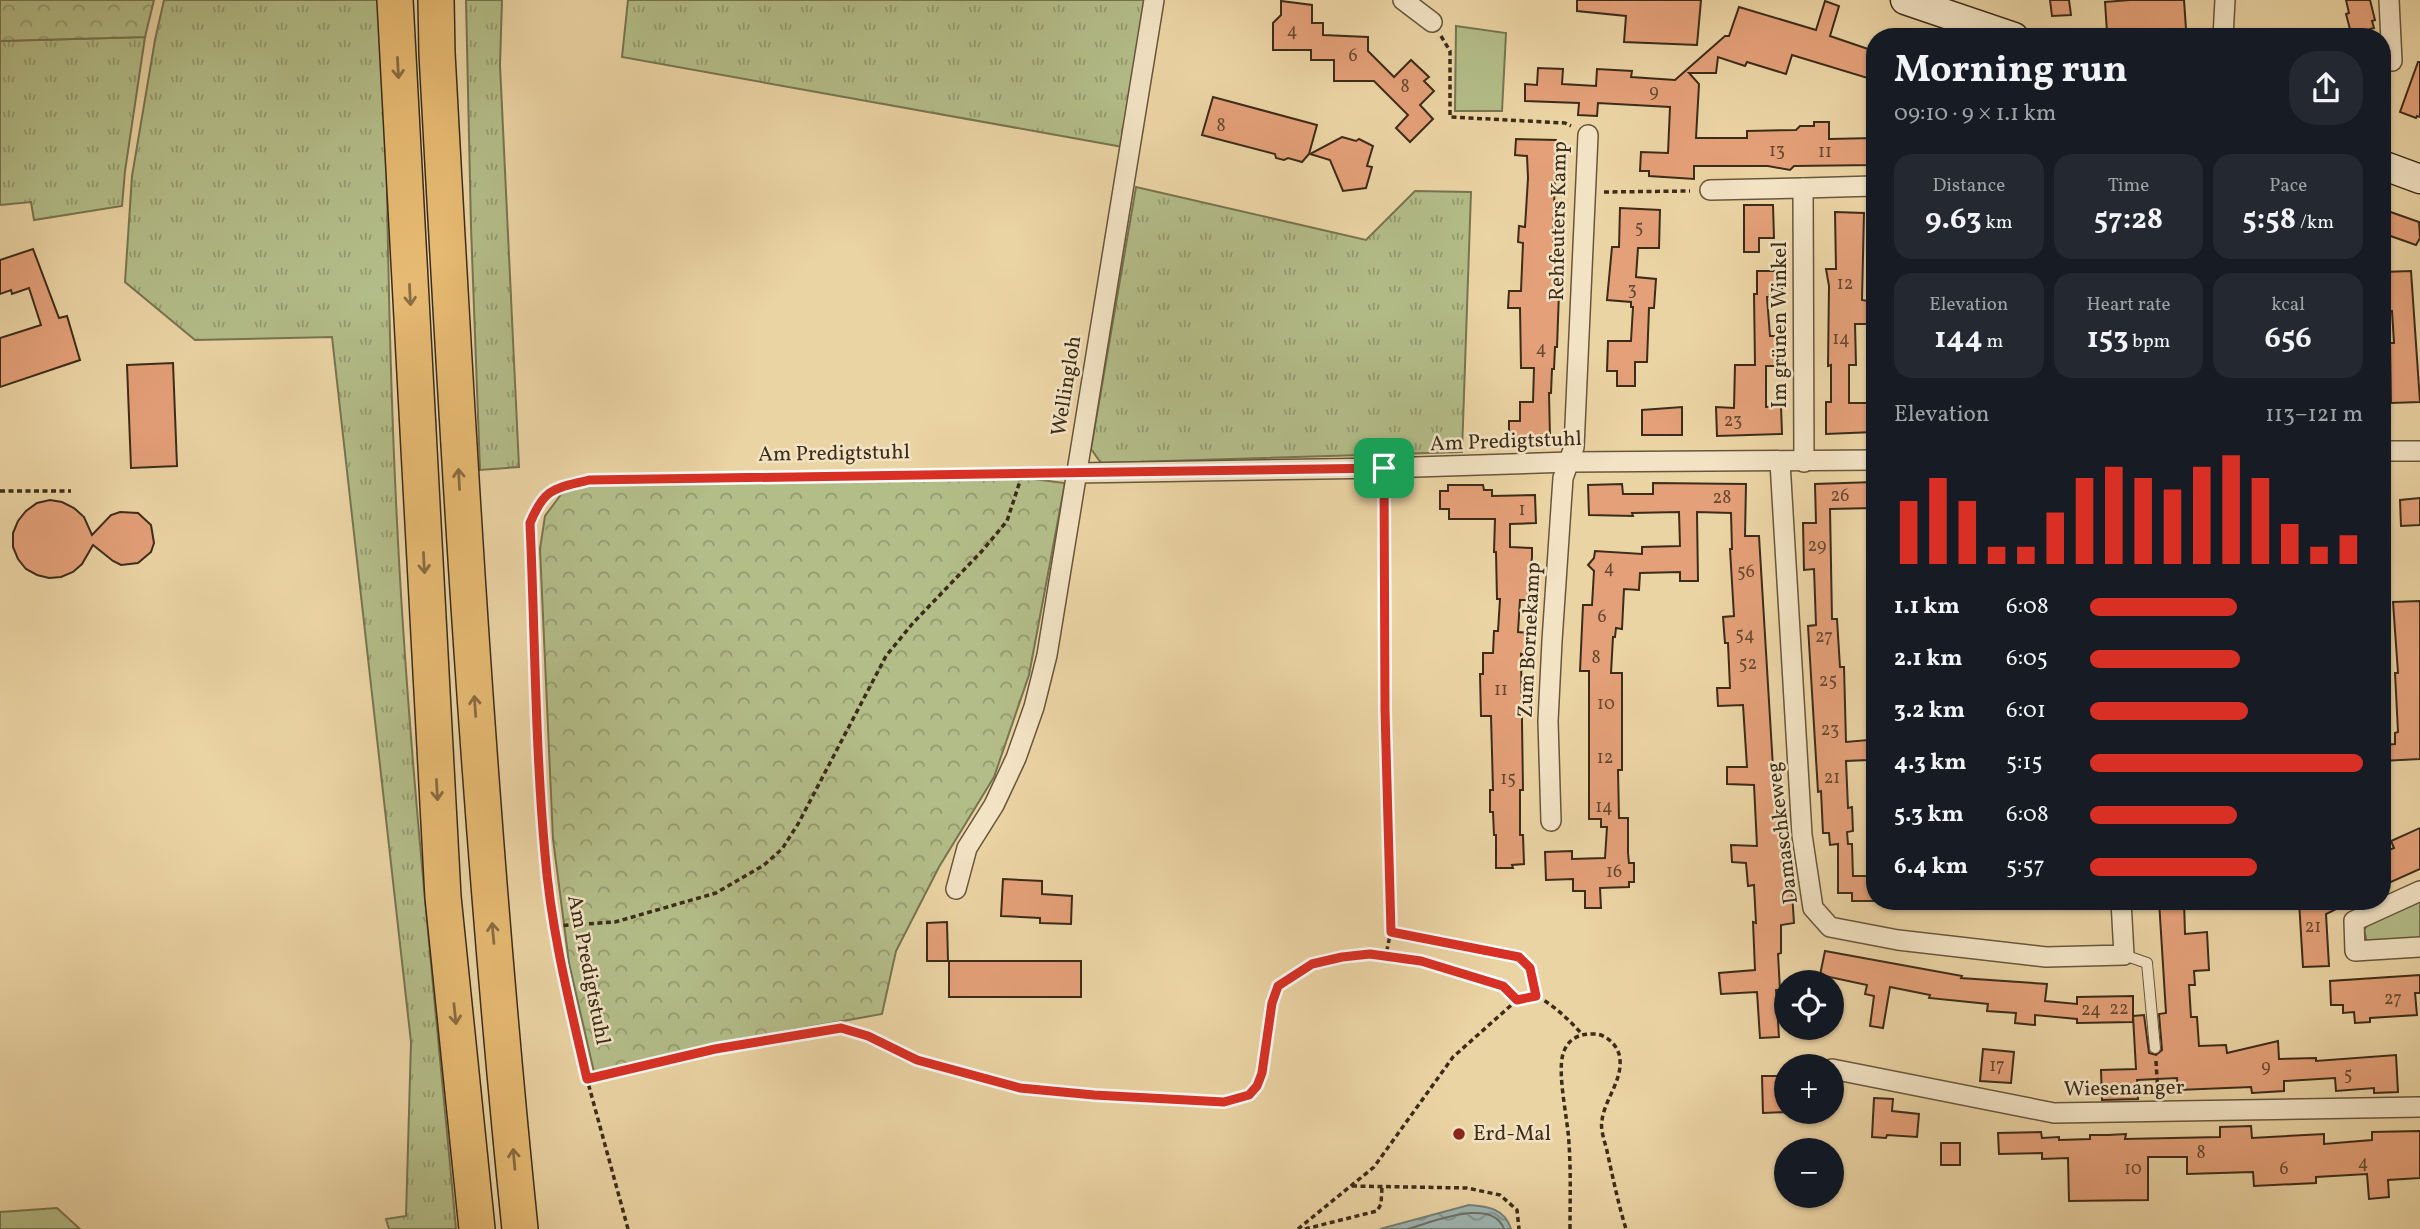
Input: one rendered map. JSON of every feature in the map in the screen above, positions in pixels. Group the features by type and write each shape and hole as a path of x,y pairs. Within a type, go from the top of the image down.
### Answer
{"highway":[{"path":"395,0 443,897 477,1229"},
{"path":"436,0 462,522 485,854 520,1228"}],"street":[{"name":"Wellingloh","path":"956,889 967,848 994,805 1016,758 1034,707 1047,655 1154,0"},
{"path":"1404,0 1432,22"},
{"path":"1905,0 1987,28"},
{"path":"2223,28 2225,0"},
{"path":"2389,0 2390,28"},
{"path":"2391,41 2392,61"},
{"name":"Rehfeuters Kamp","path":"1570,462 1574,447 1588,135"},
{"path":"2391,168 2420,179"},
{"path":"1710,190 1866,186"},
{"name":"Im grünen Winkel","path":"1803,188 1804,462"},
{"path":"2391,451 2420,451"},
{"name":"Am Predigtstuhl","path":"1076,473 1570,462 1866,460"},
{"name":"Zum Bornekamp","path":"1551,821 1548,721 1563,478 1570,462"},
{"name":"Damaschkeweg","path":"1780,462 1801,821 1813,908 1830,927 1898,940 2046,957 2124,955"},
{"path":"2391,904 2420,891"},
{"path":"2122,910 2124,955"},
{"path":"2378,910 2354,921 2355,951 2420,947"},
{"name":"Wiesenanger","path":"1844,1071 2054,1113 2420,1107"}],"lane":[{"path":"2124,955 2147,963 2155,1048"}],"path":[{"name":"Rehfeuters Kamp","path":"1432,22 1450,51 1450,117 1565,123 1588,135"},
{"path":"1585,191 1710,190"},
{"path":"1384,468 1385,710 1391,932 1386,955"},
{"name":"Am Predigtstuhl","path":"628,1229 587,1079 554,926 545,855 530,523 540,502 557,488 589,480 1076,473"},
{"path":"554,926 615,922 716,893 765,865 782,849 886,656 913,622 982,551 1007,521 1023,475"},
{"path":"0,492 71,491"},
{"path":"1391,932 1519,957 1530,968 1536,996"},
{"path":"587,1079 715,1049 841,1028 868,1036 917,1060 1020,1088 1224,1102 1249,1095 1257,1086 1262,1073 1272,1003 1278,986 1312,964 1342,957 1386,955 1421,961 1503,986 1517,1000"},
{"path":"1298,1229 1381,1160 1400,1129 1453,1057 1517,1000 1536,996 1548,1002 1568,1018 1581,1034"},
{"path":"1570,1229 1569,1144 1560,1069 1564,1051 1572,1038 1581,1034 1601,1035 1611,1041 1618,1050 1619,1074 1601,1123 1618,1205 1626,1229"},
{"path":"2155,1048 2159,1111"},
{"path":"1350,1186 1449,1186 1500,1195 1517,1210 1519,1229"},
{"path":"1305,1229 1377,1211 1381,1204 1382,1187"}],"green space":[{"path":"0,0 154,0 145,37 0,41"},
{"path":"164,0 385,0 389,313 401,592 422,865 456,1229 389,1229 386,1219 406,1216 411,1042 332,337 195,340 125,282 132,176"},
{"path":"466,0 502,0 500,65 519,467 480,470 471,227"},
{"path":"628,0 1147,0 1123,147 622,57"},
{"path":"1456,26 1506,33 1502,111 1455,111"},
{"path":"145,37 122,206 34,220 31,202 0,205 0,41"},
{"path":"1136,187 1366,240 1415,191 1471,192 1462,452 1101,463 1091,449"},
{"path":"1016,477 1065,483 1029,675 994,777 939,867 896,951 882,1014 764,1035 594,1072 569,963 553,839 540,549 545,516 562,493 592,484"},
{"path":"2420,901 2420,941 2367,942 2364,930 2369,923"},
{"path":"57,1208 80,1229 0,1229 0,1212"}],"water":[{"path":"1469,1205 1495,1210 1505,1217 1511,1229 1380,1229"}],"building":[{"path":"1577,0 1701,0 1697,45 1624,42 1626,16 1577,11"},
{"path":"2050,0 2069,0 2071,15 2052,16"},
{"path":"2184,0 2186,28 2107,28 2105,2"},
{"path":"2346,0 2370,0 2375,20 2372,21 2374,28 2350,28 2346,14 2349,13"},
{"path":"1281,1 1312,5 1312,23 1323,23 1323,35 1368,37 1368,51 1394,77 1411,60 1429,77 1424,81 1434,91 1420,105 1433,119 1410,142 1396,128 1408,115 1374,81 1334,81 1334,60 1311,60 1311,50 1273,50 1273,23 1281,15"},
{"path":"1825,1 1839,6 1830,36 1866,48 1866,78 1792,55 1786,74 1747,62 1745,66 1718,57 1716,73 1689,73 1699,84 1696,138 1747,138 1747,131 1796,130 1800,126 1814,126 1814,122 1829,122 1829,139 1866,138 1866,165 1794,166 1790,170 1768,166 1694,166 1694,179 1649,176 1649,171 1640,171 1641,152 1668,153 1670,107 1598,103 1597,116 1578,115 1579,103 1525,101 1525,84 1537,85 1538,68 1563,69 1562,84 1596,86 1597,69 1632,71 1631,77 1675,80 1725,36 1729,36 1739,7 1816,30"},
{"path":"2418,62 2420,117 2416,118 2400,112"},
{"path":"1213,97 1317,125 1309,154 1302,162 1288,158 1284,160 1276,158 1275,154 1202,135"},
{"path":"1342,137 1356,141 1359,139 1373,146 1367,166 1372,167 1366,188 1343,191 1330,160 1310,154"},
{"path":"1516,139 1556,140 1553,243 1557,243 1557,264 1560,265 1557,347 1549,393 1550,437 1509,438 1509,421 1520,421 1520,402 1533,402 1534,368 1521,368 1520,308 1508,308 1509,291 1521,291 1523,243 1518,242 1519,226 1525,227 1528,178 1527,156 1515,155"},
{"path":"1744,205 1773,205 1774,238 1759,238 1759,252 1744,252"},
{"path":"1620,208 1660,210 1659,248 1638,248 1636,277 1656,279 1654,308 1649,308 1647,362 1635,362 1635,386 1617,386 1617,371 1607,371 1608,341 1631,341 1631,302 1607,300 1612,247 1619,247"},
{"path":"1835,212 1864,213 1862,300 1866,301 1866,324 1855,324 1856,365 1849,365 1849,403 1866,403 1866,432 1826,434 1826,402 1831,402 1831,365 1828,366 1829,286 1826,269 1836,269"},
{"path":"2391,212 2419,222 2420,238 2416,245 2391,236"},
{"path":"33,249 59,318 67,316 80,360 0,387 0,338 41,325 29,288 12,294 11,290 0,294 0,260"},
{"path":"1757,271 1782,271 1782,297 1767,297 1770,336 1783,336 1783,366 1766,366 1766,407 1781,406 1782,434 1717,436 1716,407 1734,408 1735,365 1755,365 1754,294 1757,294"},
{"path":"2411,271 2420,402 2391,403 2391,343 2394,343 2391,272"},
{"path":"173,363 177,466 131,468 127,365"},
{"path":"1682,407 1682,435 1642,435 1642,410"},
{"path":"1866,482 1866,508 1830,509 1832,619 1837,619 1840,667 1844,667 1846,742 1866,740 1866,760 1846,761 1848,808 1852,807 1853,831 1847,832 1848,844 1852,844 1853,876 1866,876 1866,901 1852,901 1852,893 1838,893 1838,844 1830,845 1829,833 1823,833 1808,626 1816,625 1814,569 1804,570 1803,523 1816,523 1815,484"},
{"path":"1653,483 1746,484 1745,536 1759,536 1774,784 1778,784 1782,864 1790,863 1794,923 1781,925 1779,970 1774,970 1774,1037 1760,1038 1757,992 1721,994 1719,973 1755,970 1754,885 1748,886 1746,863 1732,862 1731,845 1757,846 1754,785 1727,784 1727,767 1747,767 1743,705 1718,706 1717,688 1730,688 1728,643 1725,643 1723,617 1734,616 1731,513 1697,512 1698,581 1680,581 1680,572 1640,573 1639,590 1624,589 1622,629 1616,628 1613,637 1611,673 1622,673 1619,818 1628,818 1628,853 1629,863 1634,863 1634,882 1629,882 1629,887 1600,888 1601,908 1585,908 1585,891 1573,891 1573,879 1546,880 1545,852 1572,851 1572,859 1605,858 1607,827 1601,827 1601,819 1589,819 1589,671 1580,671 1583,605 1592,605 1594,571 1588,565 1594,558 1595,551 1642,554 1642,547 1680,546 1679,512 1632,513 1633,516 1589,515 1588,485 1622,484 1623,494 1653,494"},
{"path":"1448,485 1483,485 1484,490 1492,490 1492,496 1535,495 1536,523 1510,524 1510,547 1532,548 1527,600 1520,600 1518,632 1529,633 1528,655 1521,654 1523,790 1520,790 1520,835 1523,835 1524,864 1512,865 1513,868 1496,868 1496,835 1493,812 1490,812 1490,790 1493,790 1491,716 1481,716 1480,674 1483,674 1483,653 1493,653 1494,631 1498,631 1500,599 1497,599 1494,552 1495,519 1449,519 1449,509 1440,509 1440,491 1448,491"},
{"path":"2420,498 2420,525 2401,526 2400,500"},
{"path":"50,500 74,508 84,517 92,535 111,515 120,512 138,513 151,525 154,543 151,552 138,563 121,565 93,545 82,564 73,572 49,578 37,575 26,569 18,559 13,547 13,533 26,511 37,503"},
{"path":"2420,601 2420,759 2391,761 2391,744 2395,744 2395,733 2398,732 2395,673 2398,673 2393,602"},
{"path":"2420,828 2420,869 2391,882 2391,849 2394,848 2391,841"},
{"path":"1003,879 1042,881 1042,894 1072,896 1071,924 1040,923 1040,918 1001,916"},
{"path":"2160,910 2184,910 2185,934 2207,932 2209,970 2194,971 2195,985 2189,985 2191,1017 2197,1017 2199,1046 2226,1045 2227,1053 2278,1041 2279,1059 2316,1058 2316,1061 2396,1055 2398,1092 2374,1093 2374,1088 2336,1091 2335,1078 2284,1081 2284,1091 2252,1093 2251,1087 2178,1090 2177,1078 2137,1080 2138,1099 2102,1100 2101,1070 2136,1069 2133,1016 2144,1015 2149,1053 2156,1055 2162,1050 2159,1014 2166,1013"},
{"path":"2300,910 2334,910 2326,914 2329,966 2303,967"},
{"path":"947,922 948,961 927,961 927,923"},
{"path":"1825,951 1962,976 1961,978 2047,984 2045,1001 2077,1004 2077,997 2133,996 2133,1022 2077,1023 2077,1019 2035,1015 2035,1025 2015,1023 2016,1013 1987,1011 1988,1004 1929,998 1930,995 1890,987 1883,1028 1870,1026 1874,996 1865,994 1867,985 1844,980 1844,970 1821,970"},
{"path":"949,961 1081,961 1081,997 949,997"},
{"path":"2420,975 2420,993 2415,993 2417,1015 2370,1018 2370,1022 2355,1023 2354,1012 2343,1013 2343,1005 2331,1005 2330,981"},
{"path":"1983,1049 2014,1052 2011,1083 1980,1081"},
{"path":"1762,1076 1774,1076 1774,1113 1763,1113"},
{"path":"1874,1098 1893,1099 1892,1111 1919,1114 1917,1137 1872,1137"},
{"path":"2251,1126 2252,1138 2324,1134 2324,1144 2372,1140 2372,1132 2420,1131 2420,1178 2388,1180 2389,1197 2369,1199 2367,1174 2316,1177 2316,1183 2254,1186 2253,1172 2187,1174 2187,1157 2148,1157 2148,1200 2069,1201 2068,1158 2042,1159 2042,1153 1999,1154 1998,1133 2041,1132 2042,1138 2059,1137 2059,1140 2090,1139 2090,1135 2126,1134 2125,1139 2220,1137 2220,1127"},
{"path":"1941,1143 1960,1143 1960,1165 1941,1165"}],"place":[{"name":"Erd-Mal","path":"1459,1134"}],"route":[{"path":"1384,468 1385,710 1391,932 1519,957 1530,968 1536,996 1517,1000 1503,986 1477,976 1386,955 1342,957 1312,964 1278,986 1272,1003 1262,1073 1257,1086 1249,1095 1224,1102 1020,1088 917,1060 868,1036 841,1028 715,1049 587,1079 554,926 545,855 539,766 530,523 540,502 557,488 589,480 1384,468"}]}
